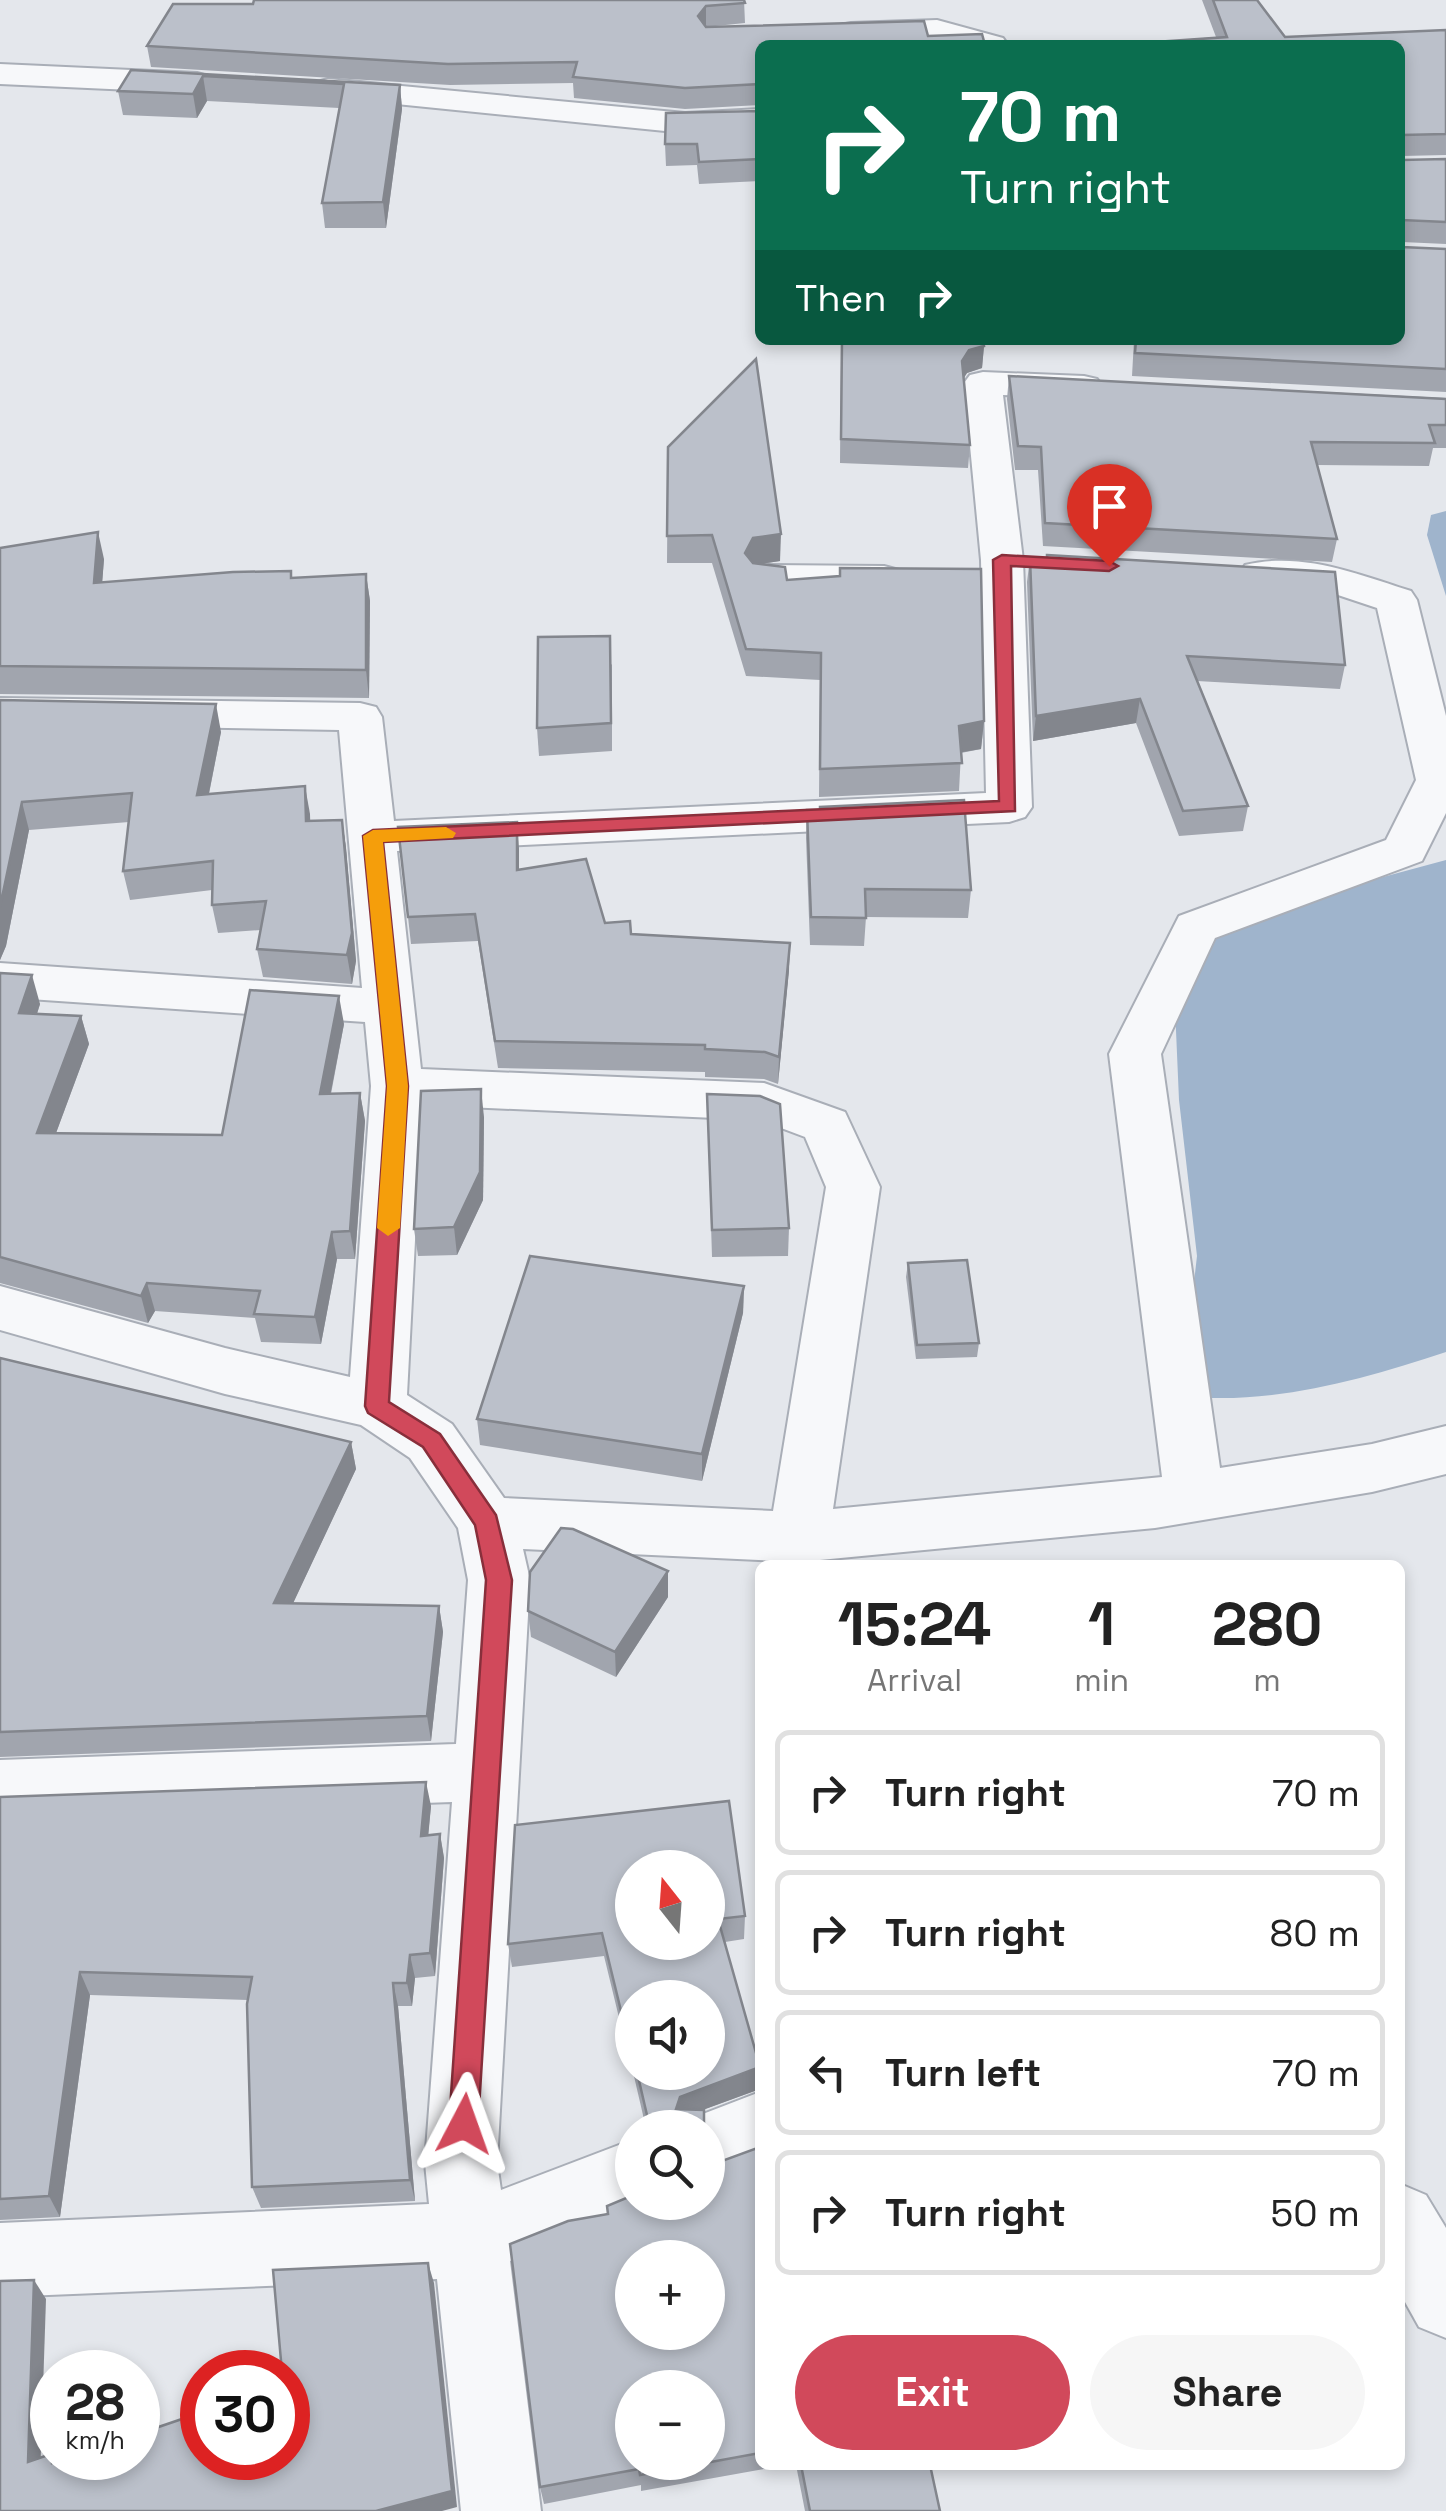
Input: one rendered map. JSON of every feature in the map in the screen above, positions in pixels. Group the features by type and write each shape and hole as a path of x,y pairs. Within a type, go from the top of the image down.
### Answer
{"street":[{"path":"818,33 937,29 975,40"},
{"path":"0,74 220,84"},
{"path":"299,88 685,123 755,119"},
{"path":"373,836 1008,807 986,573 983,382 1122,389"},
{"path":"1194,1496 1135,1054 1196,926 1405,850 1440,780 1396,600 1324,577 1229,572"},
{"path":"770,578 986,573"},
{"path":"0,711 360,716 398,1086 377,1406"},
{"path":"0,980 391,1006"},
{"path":"398,1086 764,1102 826,1124 853,1186 799,1537"},
{"path":"0,1308 225,1371 377,1406 431,1440 487,1522 499,1580 461,2163 500,2511"},
{"path":"487,1522 799,1537 1194,1496 1372,1468 1446,1450"},
{"path":"0,1789 487,1772"},
{"path":"725,2141 755,2130"},
{"path":"0,2260 468,2240 615,2184"},
{"path":"1405,2230 1446,2300"}],"water":[{"path":"1446,511 1446,596 1427,535 1431,515"},
{"path":"1446,860 1446,1352 1300,1391 1211,1398 1186,1352 1197,1256 1179,1100 1174,984 1211,932 1309,897"}],"building":[{"path":"254,0 744,0 745,3 706,6 698,16 706,27 924,21 928,36 982,34 984,40 755,40 755,84 685,88 573,77 577,62 448,64 147,46 173,4 253,4"},
{"path":"1213,0 1257,0 1285,37 1446,30 1446,134 1405,135 1405,40 1184,40 1227,37"},
{"path":"131,70 400,85 383,202 322,203 344,84 203,76 193,94 118,91"},
{"path":"755,111 755,159 699,162 697,144 665,144 666,113"},
{"path":"1446,159 1446,222 1405,220 1405,160"},
{"path":"1405,247 1446,249 1446,369 1135,353 1136,345 1405,345"},
{"path":"842,345 984,345 969,350 962,361 970,445 841,439"},
{"path":"756,359 781,534 753,538 745,553 753,563 785,567 787,580 840,576 840,568 981,569 984,721 959,726 962,763 820,769 821,653 746,649 712,535 667,536 668,447"},
{"path":"1009,376 1446,399 1446,425 1429,425 1435,443 1311,442 1337,539 1045,523 1041,447 1018,446"},
{"path":"98,532 94,583 233,572 291,571 291,578 366,574 366,670 0,666 0,548"},
{"path":"1047,555 1335,572 1345,665 1187,656 1248,806 1183,811 1140,699 1036,716 1030,558 1047,559"},
{"path":"610,636 611,723 537,728 538,637"},
{"path":"0,700 216,704 197,795 305,786 306,821 342,820 352,933 347,955 257,949 266,901 212,905 213,861 123,871 132,793 22,802 0,907"},
{"path":"964,800 971,890 865,889 866,918 811,917 807,810"},
{"path":"517,822 517,870 586,859 605,923 630,921 631,934 790,943 779,1057 765,1052 705,1049 705,1045 495,1041 475,914 408,917 398,827"},
{"path":"0,973 32,975 19,1013 81,1016 37,1133 222,1135 250,990 339,996 320,1094 360,1093 350,1231 332,1232 315,1317 254,1314 260,1291 147,1283 141,1296 0,1257"},
{"path":"481,1089 480,1172 454,1227 414,1229 421,1091"},
{"path":"707,1094 760,1096 780,1104 789,1228 712,1230"},
{"path":"530,1256 744,1286 702,1454 477,1419"},
{"path":"967,1260 979,1343 917,1345 908,1263"},
{"path":"0,1358 351,1442 274,1603 439,1606 427,1716 0,1732"},
{"path":"561,1528 573,1529 668,1571 615,1652 528,1611 530,1572"},
{"path":"426,1782 421,1836 440,1834 430,1953 410,1955 407,1983 393,1983 410,2180 252,2187 247,2004 252,1977 80,1972 49,2196 0,2199 0,1797"},
{"path":"729,1801 745,1916 725,1918 725,1850 615,1850 615,1960 725,1960 725,1944 755,2049 755,2069 725,2080 725,1980 615,1980 615,1986 602,1933 508,1944 515,1825"},
{"path":"641,2090 699,2090 680,2097 676,2109 704,2110 646,2110"},
{"path":"755,2149 755,2454 725,2459 725,2370 615,2370 615,2473 540,2487 510,2244 568,2221 608,2214 607,2206 615,2203 615,2220 725,2220 725,2160"},
{"path":"428,2263 452,2491 376,2511 0,2511 0,2281 34,2280 30,2480 160,2480 160,2426 180,2420 180,2480 310,2480 310,2350 280,2350 273,2270"},
{"path":"802,2470 931,2470 940,2511 810,2511"}],"slow traffic":[{"path":"388,1228 398,1086 373,836 446,833"}],"route":[{"path":"464,2124 499,1580 487,1522 431,1440 377,1406 398,1086 373,836 1008,807 1002,560 1109,566"}]}
